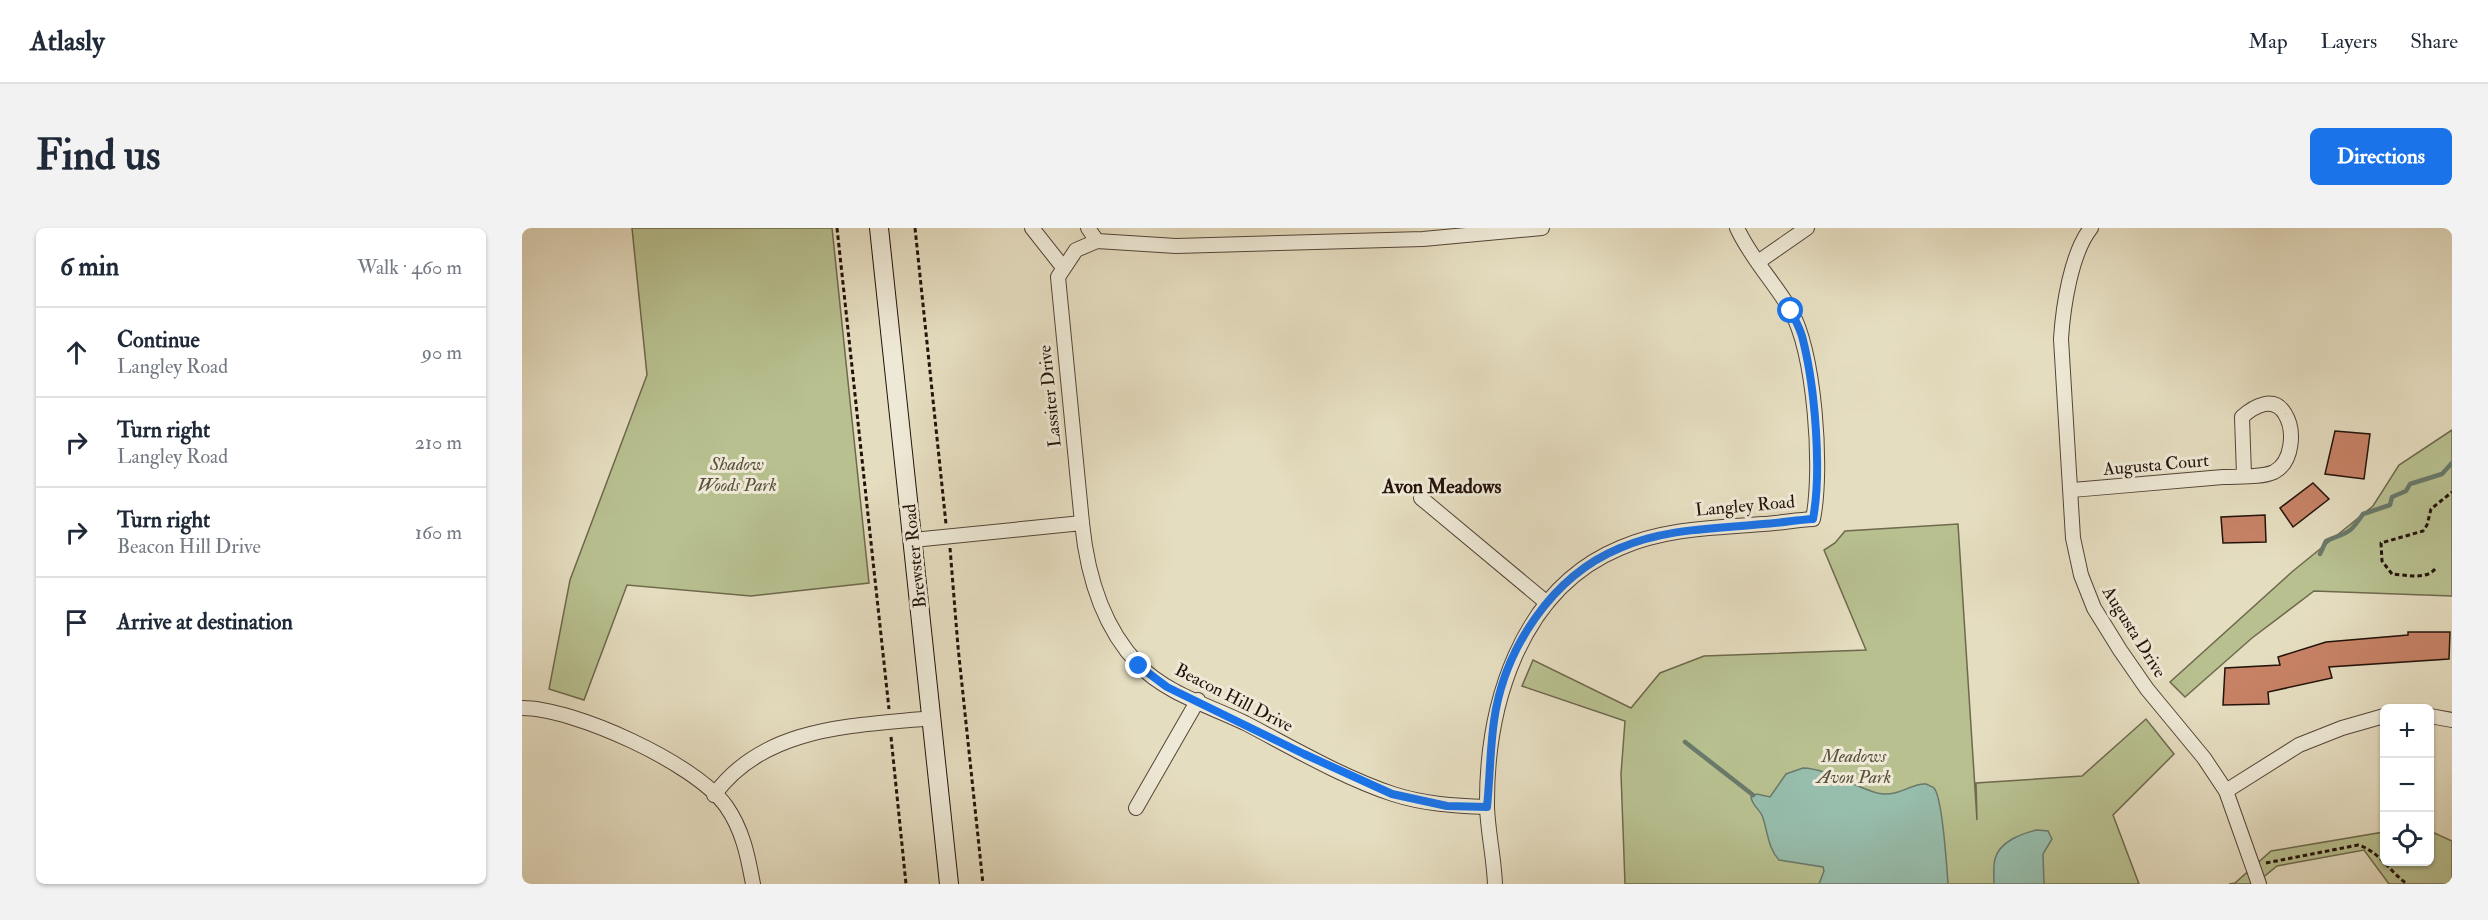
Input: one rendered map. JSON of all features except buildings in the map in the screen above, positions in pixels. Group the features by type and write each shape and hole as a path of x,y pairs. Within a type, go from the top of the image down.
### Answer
{"street":[{"name":"Brewster Road","path":"879,228 949,884"},
{"path":"1032,228 1062,266 1076,250 1097,241 1176,246 1423,239 1542,228"},
{"path":"1088,228 1097,241"},
{"name":"Langley Road","path":"1495,884 1487,807 1494,719 1508,669 1527,631 1547,603 1564,584 1599,558 1644,539 1689,529 1813,519 1816,500 1815,439 1803,339 1791,311 1737,228"},
{"path":"1758,262 1808,228"},
{"name":"Augusta Drive","path":"2088,229 2073,271 2062,317 2062,378 2073,538 2081,575 2094,608 2147,689 2204,758 2226,791 2258,879"},
{"name":"Lassiter Drive","path":"1062,266 1058,277 1059,309 1082,523"},
{"name":"Augusta Court","path":"2071,490 2244,475 2274,472 2286,461 2291,439 2286,414 2277,405 2265,403 2253,408 2242,417 2244,475"},
{"path":"1421,498 1547,603"},
{"path":"913,540 1082,523"},
{"name":"Beacon Hill Drive","path":"1082,523 1091,577 1097,596 1122,645 1139,666 1167,687 1392,794 1447,806 1487,807"},
{"path":"1136,808 1198,700"},
{"path":"522,708 567,715 661,756 694,777 725,806 744,840 753,884"},
{"path":"2226,791 2299,745 2342,728 2380,717"},
{"path":"2434,717 2452,720"},
{"path":"714,795 724,782 757,757 792,739 823,729 932,718"}],"path":[{"path":"837,228 906,884"},
{"path":"915,228 982,884"},
{"path":"2435,569 2431,574 2423,576 2392,574 2382,561 2381,543 2423,531 2431,509 2452,492"},
{"path":"2258,879 2268,861 2358,845 2382,860 2395,876 2407,884"}],"green space":[{"name":"Shadow Woods Park","path":"632,228 832,228 869,583 751,596 627,585 584,700 549,689 570,580 647,375"},
{"path":"2452,430 2452,596 2314,591 2252,638 2185,697 2170,682 2293,571 2373,506 2399,465"},
{"name":"Meadows Avon Park","path":"1958,524 1977,820 1976,783 2082,776 2146,719 2174,754 2113,815 2139,884 1625,884 1621,774 1625,721 1522,686 1533,660 1631,708 1660,673 1704,656 1866,650 1824,550 1835,543 1845,531"},
{"path":"2380,833 2380,866 2434,866 2434,833 2452,841 2452,884 2389,884 2364,850 2277,866 2255,884 2229,884 2235,883 2271,851"}],"shaded area":[{"path":"1803,768 1830,774 1877,793 1899,792 1921,784 1934,788 1942,818 1948,884 1819,884 1824,871 1823,867 1779,860 1770,845 1762,815 1751,797 1757,794 1770,797 1786,774"},
{"path":"2037,830 2048,831 2052,839 2043,854 2044,884 1994,884 1994,862 1997,853 2006,843 2018,836"}],"waterway":[{"path":"2320,554 2326,541 2348,532 2363,514 2390,505 2392,497 2406,491 2410,484 2442,474 2452,463"},
{"path":"1685,742 1753,795"}],"district":[{"name":"Avon Meadows","path":"1442,486"}],"route":[{"path":"1139,666 1167,687 1392,794 1447,806 1487,807 1494,719 1508,669 1527,631 1564,584 1599,558 1644,539 1689,529 1813,519 1817,478 1810,385 1803,339 1791,311"}]}
